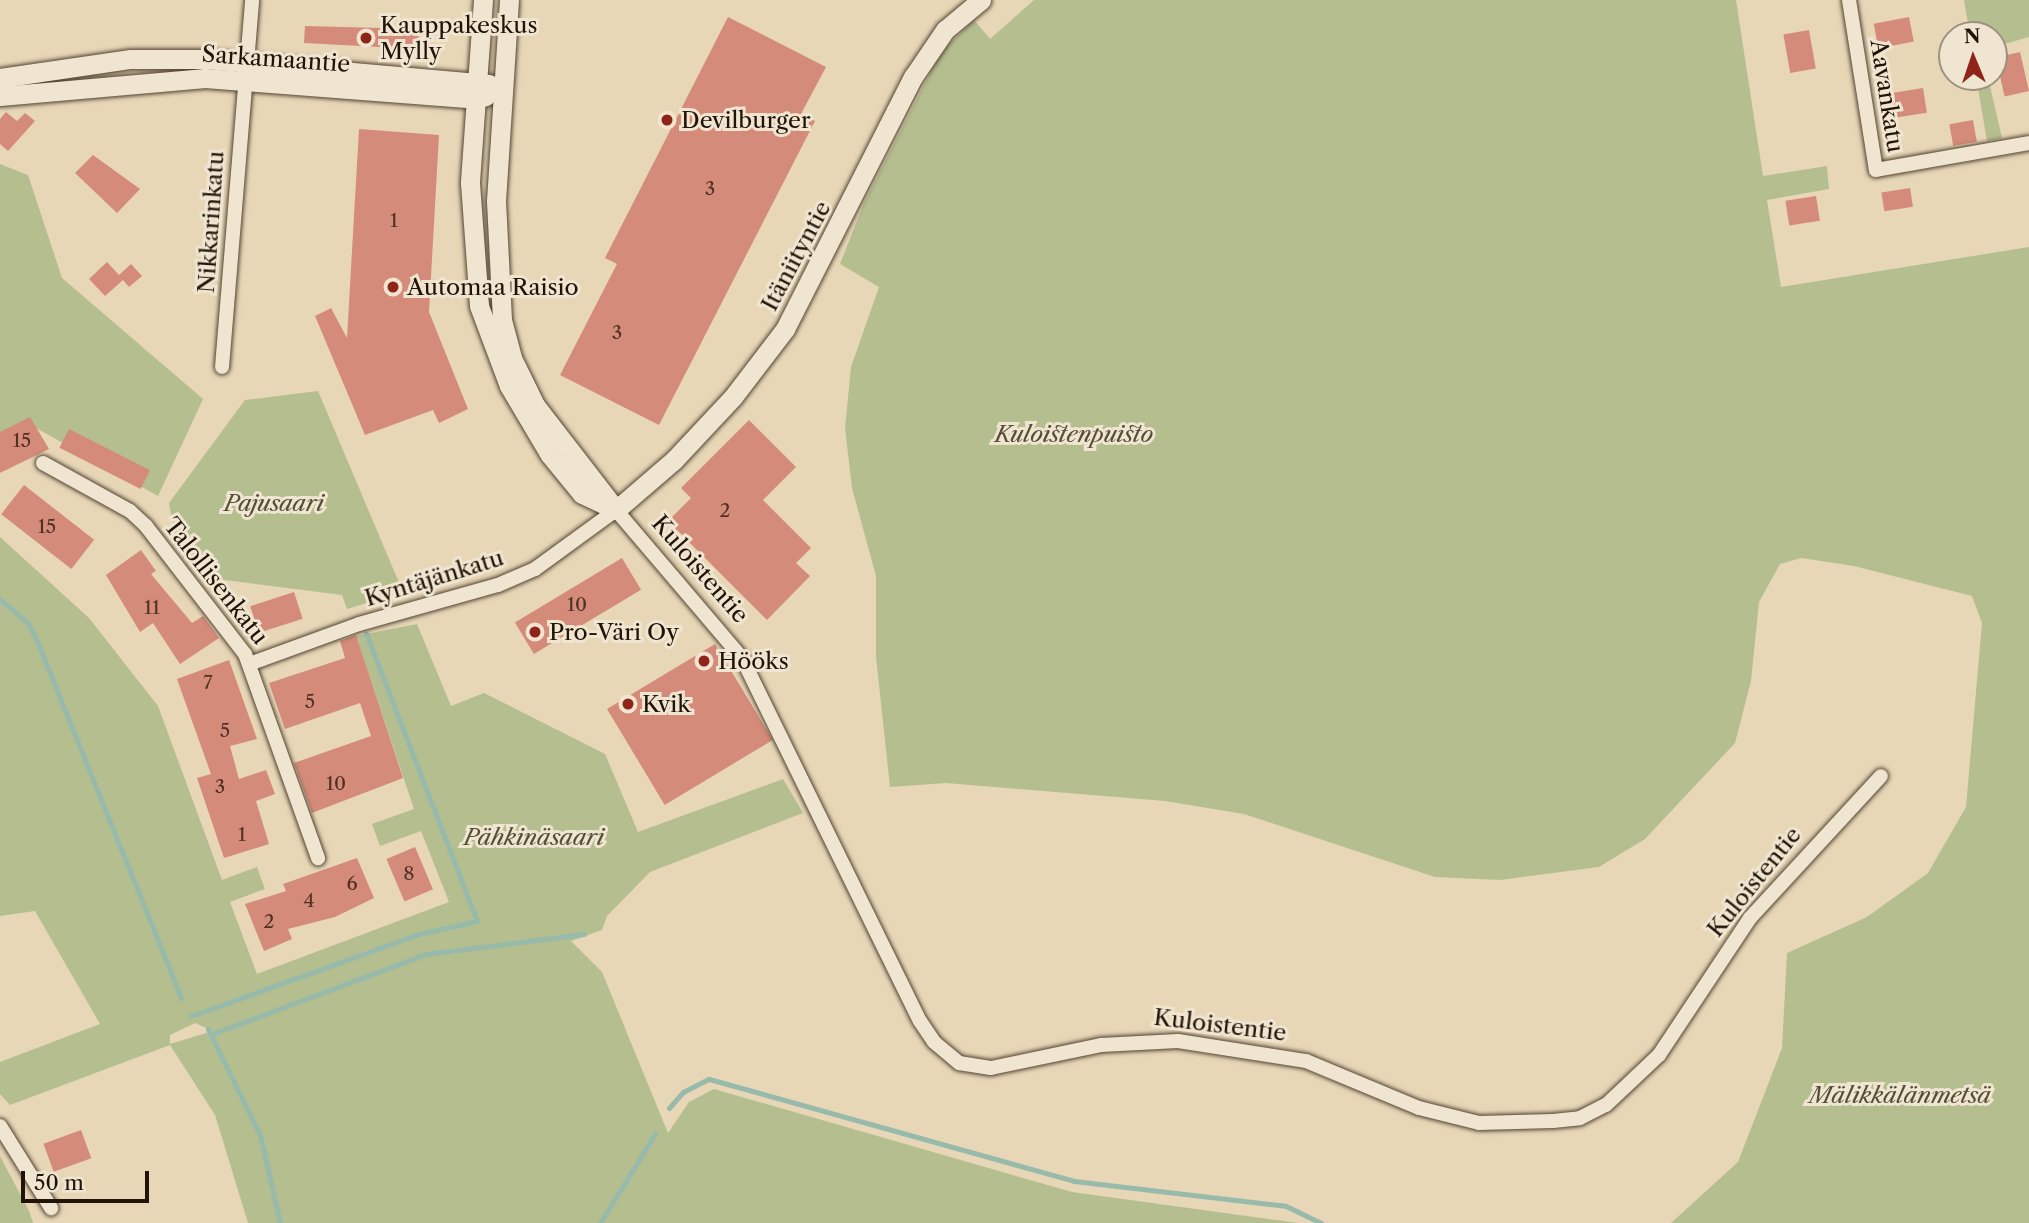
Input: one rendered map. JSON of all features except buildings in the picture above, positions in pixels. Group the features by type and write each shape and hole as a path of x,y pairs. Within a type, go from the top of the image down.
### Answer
{"street":[{"name":"Nikkarinkatu","path":"222,367 252,0"},
{"name":"Kuloistentie","path":"483,0 476,99 471,247 491,345 522,410 561,471 582,494 616,510"},
{"name":"Kuloistentie","path":"509,0 503,89 497,277 506,338 541,415 616,510 742,658 920,1021 934,1042 959,1063 991,1068 1101,1045 1178,1041 1306,1061 1459,1119 1580,1118 1605,1105 1659,1055 1750,918 1881,776"},
{"name":"Itäniityntie","path":"616,510 674,460 733,397 785,329 914,77 945,30 981,0"},
{"name":"Aavankatu","path":"1849,0 1876,170 2029,143"},
{"name":"Sarkamaantie","path":"0,78 131,60 247,60 478,79 503,89"},
{"name":"Sarkamaantie","path":"0,96 144,80 246,80 476,99 503,89"},
{"name":"Talollisenkatu","path":"43,463 146,526 251,663 318,858"},
{"name":"Kyntäjänkatu","path":"251,663 522,574 616,510"},
{"path":"0,1126 51,1208"}],"green space":[{"path":"1034,0 1736,0 1763,176 1827,166 1829,189 1767,200 1781,287 2029,247 2029,1223 1671,1223 1738,1162 1782,1048 1787,953 1867,917 1928,873 1966,807 1982,623 1972,596 1854,566 1801,558 1780,564 1759,602 1751,681 1735,743 1645,839 1599,867 1500,880 1435,877 1244,814 1165,801 946,783 890,787 876,657 876,576 852,488 845,428 851,367 879,287 840,264 864,203 941,52 974,20 990,39"},
{"path":"1964,0 2029,0 2029,37 2008,43 2008,21 1968,21"},
{"path":"1978,91 1991,91 2002,138 1987,141"},
{"path":"0,164 28,175 62,278 203,399 158,496 27,423 0,433"},
{"name":"Pajusaari","path":"318,391 403,592 347,609 342,595 201,577 177,547 169,503 245,400"},
{"name":"Pähkinäsaari","path":"0,537 89,618 158,706 222,880 257,867 265,889 230,902 257,974 449,902 421,831 380,846 372,824 414,809 356,636 417,624 451,706 484,693 605,754 638,832 783,779 803,813 650,872 607,916 602,930 571,941 602,972 668,1133 689,1102 714,1089 1072,1192 1298,1223 248,1223 215,1115 170,1045 10,1105 0,1094 0,1062 100,1024 35,911 0,916","holes":["195,1023 213,1031 170,1044 170,1035"]},
{"path":"0,1156 29,1211 33,1223 0,1223"}],"waterway":[{"path":"0,599 28,623 39,646 181,998"},
{"path":"191,1016 419,934 477,921 366,634"},
{"path":"212,1034 426,954 584,934"},
{"path":"208,1029 260,1135 280,1223"},
{"path":"669,1108 683,1092 709,1079 1074,1181 1286,1206 1321,1223"},
{"path":"600,1223 655,1134"}],"place":[{"name":"Kauppakeskus Mylly","path":"366,38"},
{"name":"Devilburger","path":"667,120"},
{"name":"Automaa Raisio","path":"393,287"},
{"name":"Pro-Väri Oy","path":"535,632"},
{"name":"Hööks","path":"704,661"},
{"name":"Kvik","path":"628,704"}],"park label":[{"name":"Kuloistenpuisto","path":"1074,434"},
{"name":"Mälikkälänmetsä","path":"1900,1095"}]}
